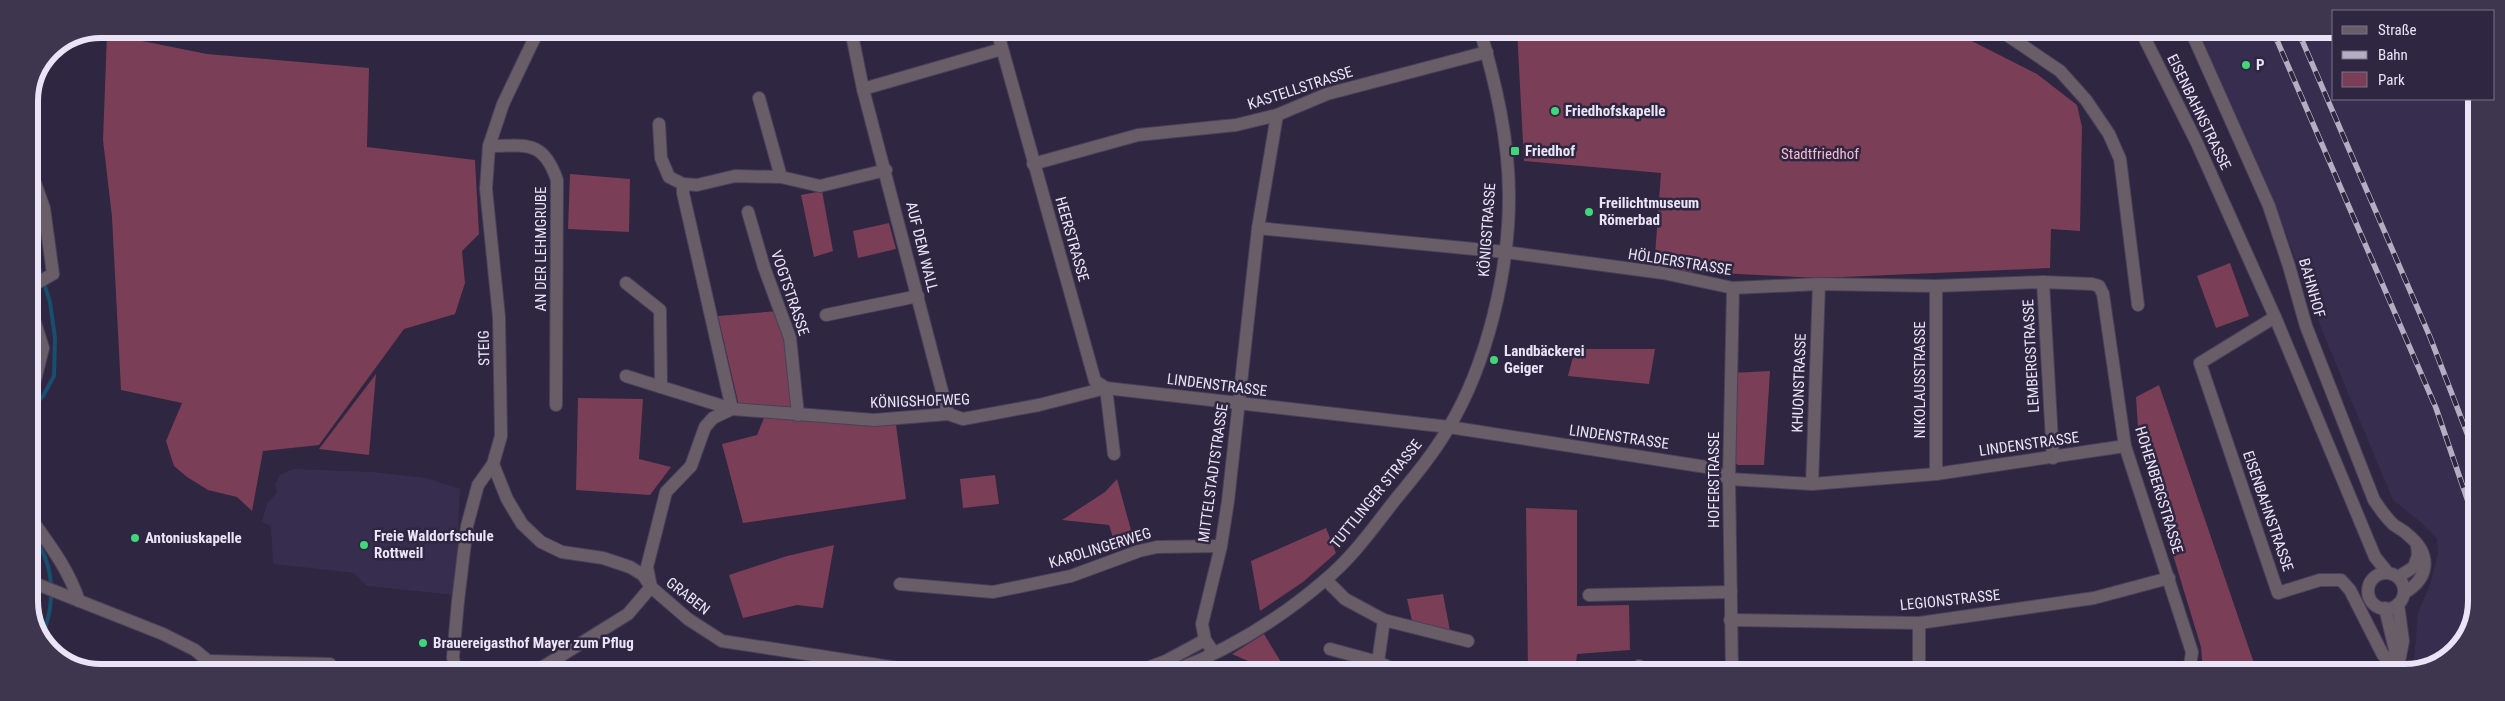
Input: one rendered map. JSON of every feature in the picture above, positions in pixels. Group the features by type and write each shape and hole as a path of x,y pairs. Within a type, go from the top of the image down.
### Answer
{"street":[{"name":"STEIG","path":"454,664 457,610 467,526 478,485 493,464 501,436 499,317 486,189 489,146 503,104 535,38"},
{"name":"AUF DEM WALL","path":"853,38 863,89 886,170 948,414"},
{"name":"HEERSTRASSE","path":"999,38 1095,381 1106,388"},
{"name":"KÖNIGSTRASSE","path":"1449,427 1476,370 1497,295 1505,252 1509,196 1507,162 1502,119 1483,38"},
{"path":"2011,38 2060,71 2086,100 2109,134 2120,159 2138,305"},
{"name":"EISENBAHNSTRASSE","path":"2144,38 2196,141 2275,317 2379,564 2393,575"},
{"name":"BAHNHOF","path":"2194,38 2268,206 2289,266 2306,326 2374,500 2394,525 2423,550 2425,559 2424,572 2417,583 2401,598"},
{"path":"863,89 1002,49"},
{"name":"KASTELLSTRASSE","path":"1033,164 1138,135 1236,125 1277,116 1327,94 1487,52"},
{"path":"758,98 781,177"},
{"name":"MITTELSTADTSTRASSE","path":"1205,640 1202,624 1221,546 1258,228 1277,116"},
{"path":"659,124 661,158 669,177 683,184 696,185 735,176 781,177 820,186 886,170"},
{"name":"AN DER LEHMGRUBE","path":"489,146 532,145 548,158 557,180 556,405"},
{"path":"548,664 628,614 651,587 647,567 666,492 691,466 705,427 712,418 732,409 683,193 683,184"},
{"path":"38,191 44,208 53,274 38,282"},
{"name":"VOGTSTRASSE","path":"748,212 761,259 790,338 798,416"},
{"name":"HÖLDERSTRASSE","path":"1258,228 1505,252 1663,274 1733,288 1819,284 1936,286 2043,282 2099,286"},
{"name":"LEMBERGSTRASSE","path":"2043,282 2052,458"},
{"path":"626,283 660,310 662,387"},
{"name":"KHUONSTRASSE","path":"1812,484 1819,284"},
{"name":"NIKOLAUSSTRASSE","path":"1936,286 1936,474"},
{"name":"HOHENBERGSTRASSE","path":"2099,286 2103,294 2125,446 2192,652 2190,664"},
{"name":"HOFERSTRASSE","path":"1732,664 1729,479 1733,288"},
{"path":"826,315 918,296"},
{"name":"EISENBAHNSTRASSE","path":"2275,317 2200,363 2278,592 2320,580 2341,580 2350,590 2383,655 2393,664"},
{"path":"38,332 43,348 38,368"},
{"name":"KÖNIGSHOFWEG","path":"626,376 732,409 798,416 874,420 948,414 963,419 1039,405 1106,388"},
{"path":"1106,388 1114,454"},
{"name":"LINDENSTRASSE","path":"1106,388 1449,427 1706,466 1729,479 1812,484 1936,474 2125,446"},
{"name":"TUTTLINGER STRASSE","path":"1190,664 1214,653 1258,628 1326,580 1376,526 1449,427"},
{"name":"GRABEN","path":"493,464 507,499 522,524 541,542 562,552 603,558 630,567 643,574 651,587 688,619 722,641 872,664"},
{"path":"38,528 59,556 71,578 79,601"},
{"name":"EISENBAHNSTRASSE","path":"2368,540 2371,581"},
{"path":"2385,608 2376,605 2370,599 2368,588 2371,581 2380,574 2393,575 2414,567 2418,555 2416,543"},
{"name":"KAROLINGERWEG","path":"900,584 993,592 1071,576 1139,551 1157,547 1221,546"},
{"path":"2393,575 2403,585 2401,598 2403,641 2399,664"},
{"name":"LEGIONSTRASSE","path":"1730,620 1919,623 2094,598 2169,578"},
{"path":"1326,580 1345,599 1384,620 1468,642"},
{"path":"38,584 163,634 195,650 209,664"},
{"path":"1589,595 1731,592"},
{"path":"2385,608 2401,598"},
{"path":"2385,608 2397,664"},
{"path":"1378,662 1384,620"},
{"path":"1919,623 1919,664"},
{"path":"1158,664 1205,640 1214,653"},
{"path":"1330,648 1382,664"}],"shaded area":[{"path":"2201,38 2332,38 2332,100 2467,100 2468,601 2465,617 2457,636 2443,651 2425,660 2414,663 2414,661 2418,613 2430,585 2438,553 2437,539 2423,524 2393,500 2323,333 2278,212"},
{"name":"Freie Waldorfschule Rottweil","path":"293,469 373,472 426,478 460,489 455,595 367,586 354,573 273,564 271,526 262,522 267,504 277,492 275,484 280,475"}],"green space":[{"path":"107,38 127,38 207,54 369,68 367,147 475,160 479,234 462,251 465,283 455,314 404,329 319,445 263,451 252,511 237,497 208,490 174,466 166,441 182,403 121,390 112,217 103,140"},
{"name":"Stadtfriedhof","path":"1517,38 1966,38 2037,74 2077,105 2082,127 2080,231 2051,229 2050,268 1819,278 1654,270 1661,173 1524,161"},
{"path":"570,174 630,179 629,232 568,229"},
{"path":"822,191 833,251 814,257 801,195"},
{"path":"889,223 896,249 858,258 853,231"},
{"path":"2230,263 2249,316 2216,328 2197,276"},
{"path":"778,311 786,338 792,397 790,407 739,406 718,316"},
{"path":"1575,349 1655,349 1649,384 1568,376"},
{"path":"1770,371 1764,465 1738,465 1732,460 1732,373"},
{"path":"376,374 369,455 319,449"},
{"path":"2159,385 2254,664 2202,664 2201,647 2139,443 2136,397"},
{"path":"578,398 643,399 639,459 671,467 650,495 576,490"},
{"path":"764,418 896,425 906,499 743,523 722,444 757,435"},
{"path":"995,475 999,504 963,508 960,479"},
{"path":"1117,479 1134,541 1116,547 1109,525 1062,520 1105,492"},
{"path":"1526,508 1577,510 1577,606 1629,605 1630,650 1577,654 1576,664 1528,664"},
{"path":"1326,528 1336,553 1303,582 1260,611 1251,561"},
{"path":"834,545 823,608 797,605 743,618 729,575 787,556"},
{"path":"1443,594 1450,631 1412,621 1407,599"},
{"path":"1264,634 1282,664 1255,664 1232,654"}],"waterway":[{"path":"38,265 50,302 55,338 54,376 38,402"},
{"path":"38,543 48,567 51,587 51,598 45,630"}],"railway":[{"path":"2276,38 2436,408 2468,501"},
{"path":"2301,38 2430,337 2468,435"}],"place":[{"name":"P","path":"2246,65"},
{"name":"Friedhofskapelle","path":"1555,111"},
{"name":"Friedhof","path":"1515,151"},
{"name":"Freilichtmuseum Römerbad","path":"1589,212"},
{"name":"Landbäckerei Geiger","path":"1494,360"},
{"name":"Antoniuskapelle","path":"135,538"},
{"name":"Freie Waldorfschule Rottweil","path":"364,545"},
{"name":"Brauereigasthof Mayer zum Pflug","path":"423,643"}]}
